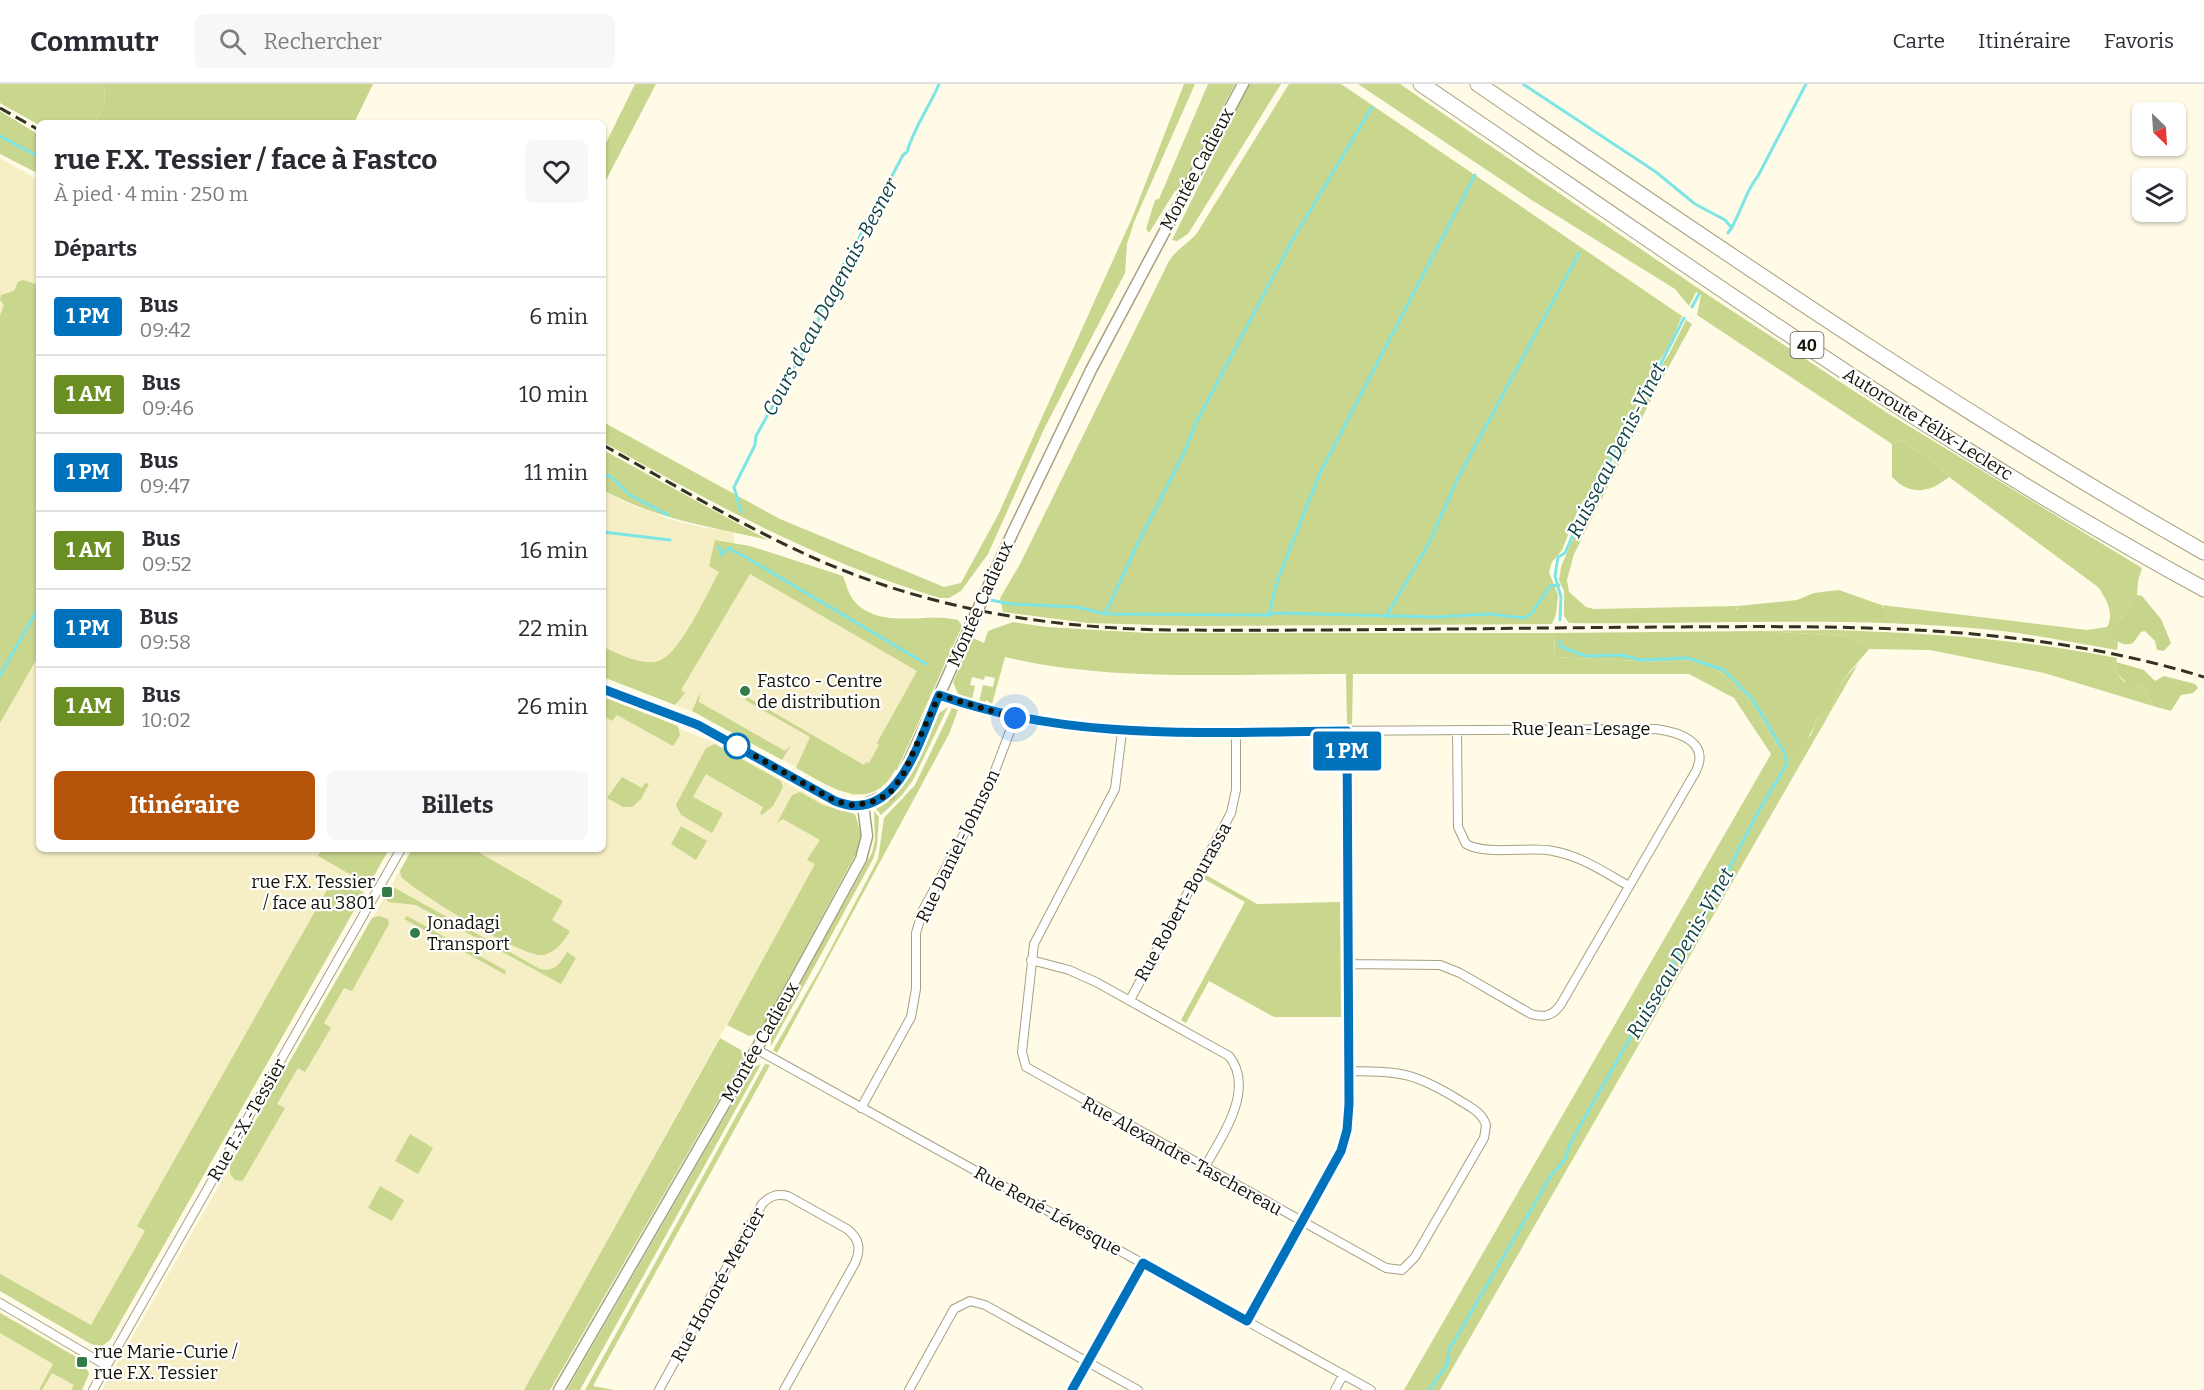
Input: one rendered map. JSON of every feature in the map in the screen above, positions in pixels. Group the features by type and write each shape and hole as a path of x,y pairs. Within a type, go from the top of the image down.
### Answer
{"highway":[{"name":"Autoroute Félix-Leclerc","path":"1421,84 1922,422 2116,541 2204,589"},
{"name":"Autoroute Félix-Leclerc","path":"1478,84 1935,392 2042,458 2204,552"}],"street":[{"name":"Montée Cadieux","path":"558,1390 756,1049 861,859 867,836 863,805 883,798 898,783 1012,534 1091,370 1243,84"},
{"path":"606,690 698,725 835,801 863,805"},
{"name":"Rue Jean-Lesage","path":"939,695 1015,718 1122,732 1656,729 1678,733 1694,742 1699,753 1699,765 1561,1004 1548,1016 1531,1014 1440,965 1348,964"},
{"name":"Rue Daniel-Johnson","path":"861,1108 911,1017 916,989 916,933 923,910 988,789 1015,718"},
{"path":"1457,730 1458,827 1466,844 1480,848 1559,852 1587,862 1629,886"},
{"name":"Rue Robert-Bourassa","path":"1130,1000 1231,813 1236,790 1236,731"},
{"path":"1247,1321 1341,1151 1348,1118 1347,731"},
{"name":"Rue Alexandre-Taschereau","path":"1122,732 1115,789 1038,933 1031,960 1022,1052 1026,1067 1386,1268 1395,1271 1405,1269 1415,1257 1485,1134 1486,1125 1478,1112 1420,1078 1395,1072 1349,1071"},
{"name":"Rue F.-X.-Tessier","path":"93,1390 399,852"},
{"path":"1031,960 1069,970 1130,1000 1220,1050 1235,1064 1238,1075 1236,1109 1204,1168"},
{"name":"Rue René-Lévesque","path":"756,1049 1371,1390"},
{"name":"Rue Honoré-Mercier","path":"659,1390 762,1204 769,1198 780,1195 798,1202 847,1229 855,1236 859,1247 855,1263 784,1390"},
{"path":"1072,1390 1143,1263"},
{"path":"909,1390 954,1309 966,1302 985,1305 1138,1390"},
{"path":"0,1303 107,1366"},
{"path":"1335,1390 1343,1375"}],"shaded area":[{"path":"0,158 36,178 36,418 0,375"},
{"path":"606,492 627,503 669,519 705,528 733,531 738,567 937,682 897,770 887,783 867,794 851,795 846,790 839,791 703,716 663,700 606,666"},
{"path":"36,647 36,852 387,852 110,1340 102,1346 91,1344 0,1291 0,710"},
{"path":"606,698 710,741 833,808 830,838 524,1390 102,1390 410,852 606,852"},
{"path":"0,1312 80,1359 89,1374 82,1390 0,1390"}],"green space":[{"path":"0,84 104,84 105,105 96,120 36,120 36,123 0,103"},
{"path":"104,84 373,84 355,120 96,120 105,105"},
{"path":"635,84 656,84 606,180 606,143"},
{"path":"1184,84 1195,84 1134,222 1127,244 1125,273 1045,427 988,554 961,591 949,598 940,598 895,583 809,549 726,509 606,444 606,424 780,519 944,587 961,583 998,515 1132,218"},
{"path":"1208,84 1235,84 1179,191 1175,191 1149,233 1146,229 1155,200 1159,199"},
{"path":"1249,84 1281,84 1188,234 1177,241 1172,240"},
{"path":"1289,84 1341,84 1682,316 1670,344 1643,387 1634,413 1611,451 1606,470 1579,507 1562,550 1552,562 1549,572 1558,595 1556,614 1552,624 1192,626 1088,623 1003,612 1000,598 1020,564 1168,263 1197,233"},
{"path":"1358,84 1400,84 1708,295 1889,414 2142,568 2137,595 2133,597 2130,609 2121,618 2117,650 2016,633 1931,625 1827,622 1569,623 1564,616 1564,591 1559,580 1561,567 1585,509 1610,475 1619,447 1644,405 1648,387 1669,354 1686,320 1692,324 1656,390 1574,554 1567,580 1569,592 1586,607 1594,609 1738,606 1736,610 1884,608 1881,605 2087,630 2107,627 2110,612 2098,587 1949,477 1936,463 1901,440 1892,444 1697,315 1701,295 1696,292 1689,306 1675,289 1530,199"},
{"path":"0,111 36,133 36,172 0,154"},
{"path":"23,280 36,284 36,660 0,723 0,316 4,305 0,300 1,295 14,291 18,282"},
{"path":"1901,440 1936,463 1949,477 1935,486 1920,490 1913,490 1899,483 1892,477 1892,444"},
{"path":"606,452 768,540 664,515 606,492"},
{"path":"715,540 750,546 843,576 855,602 877,616 958,620 962,626 897,770 885,784 874,792 848,793 835,789 796,768 810,737 745,700 747,697 864,765 866,762 869,763 879,745 877,743 917,671 750,574 681,690 685,693 675,705 606,678 606,648 631,659 647,662 661,660 669,654 693,620 719,572 709,566"},
{"path":"1839,590 1881,605 1886,612 1883,618 1740,615 1736,613 1738,606 1797,600 1814,593"},
{"path":"2142,596 2161,619 2171,643 2164,651 2157,650 2155,641 2145,631 2129,644 2119,642 2113,634 2129,609 2133,597"},
{"path":"1013,622 1046,627 1147,633 1554,633 1555,657 1660,662 1697,660 1720,672 1747,697 1784,756 1811,735 1817,717 1831,711 1440,1390 1404,1390 1771,754 1734,698 1689,674 1353,674 1352,724 1347,724 1346,674 1131,674 1046,665 1005,657 992,704 986,700 985,703 979,701 983,685 993,687 995,678 985,676 984,680 972,677 970,685 975,686 972,699 958,694 953,682 973,638 984,643 988,631"},
{"path":"1831,630 1975,638 2046,646 2117,658 2115,671 2124,682 2142,682 2153,706 2044,673 1930,650 1869,649 1847,636 1763,631"},
{"path":"1763,631 1847,636 1869,649 1841,682 1831,711 1817,717 1812,730 1801,746 1784,756 1747,697 1720,672 1697,660 1660,662 1555,657 1554,633"},
{"path":"2116,662 2144,670 2155,681 2164,676 2195,684 2198,688 2193,693 2181,695 2171,711 2153,706 2142,682 2130,687 2115,671"},
{"path":"1858,664 1831,711 1841,682"},
{"path":"700,693 699,702 785,751 791,745 782,760 692,711"},
{"path":"606,698 678,726 680,735 673,746 617,715 612,721 606,717"},
{"path":"948,707 913,780 902,795 881,815 876,809 888,800 907,779 938,714"},
{"path":"952,708 958,710 949,734 777,1053 773,1050 820,969 878,859 884,818 915,785"},
{"path":"715,744 781,781 783,787 773,806 762,815 760,813 763,807 706,774 693,797 723,813 712,833 681,815 676,805 706,748"},
{"path":"622,777 642,788 645,783 649,784 641,799 632,807 623,807 607,798"},
{"path":"800,792 823,805 855,814 862,837 860,846 759,1033 749,1036 727,1025 815,864 807,860 820,840 783,819 777,823 792,795"},
{"path":"874,811 879,817 877,846 873,859 771,1046 771,1036 872,853 875,840"},
{"path":"681,826 707,841 696,860 671,844"},
{"path":"320,852 387,852 369,885 318,856"},
{"path":"410,852 478,852 563,901 552,920 570,931 555,949 547,954 532,953 494,936 448,910 401,877 400,871"},
{"path":"1206,875 1257,904 1340,902 1341,1017 1274,1017 1209,981 1186,1023 1181,1020 1245,902 1204,879"},
{"path":"335,876 364,893 110,1340 102,1346 91,1344 0,1291 0,1274 91,1325 145,1231 137,1226"},
{"path":"395,888 540,969 553,968 567,952 576,958 561,984 416,905 388,902 385,896 389,889"},
{"path":"379,916 388,919 389,924 352,991 344,988 324,1023 331,1028 305,1072 298,1068 277,1104 285,1108 245,1177 242,1181 235,1180 230,1174 230,1165 372,918"},
{"path":"407,916 505,970 506,975 404,919"},
{"path":"720,1038 741,1050 743,1058 550,1390 524,1390"},
{"path":"761,1064 580,1390 567,1390 753,1068"},
{"path":"765,1064 770,1065 593,1386 614,1390 585,1390"},
{"path":"410,1134 433,1148 418,1174 395,1161"},
{"path":"380,1186 404,1200 392,1221 368,1208"},
{"path":"0,1313 83,1361 89,1374 82,1390 71,1390 74,1385 52,1373 42,1390 39,1390 53,1364 0,1333"}],"waterway":[{"name":"Cours d'eau Dagenais-Besner","path":"741,512 734,487 755,445 756,436 815,330 822,309 832,295 843,265 852,255 867,219 903,155 907,152 939,84"},
{"path":"1523,84 1656,172 1695,204 1725,220 1732,228"},
{"name":"Ruisseau Denis-Vinet","path":"1728,233 1806,84"},
{"path":"1372,107 1292,241 1197,421 1183,455 1105,614 1269,615 1276,584 1320,473 1475,175"},
{"path":"0,136 36,155"},
{"path":"1386,616 1427,547 1458,478 1579,253"},
{"name":"Ruisseau Denis-Vinet","path":"1692,307 1699,294"},
{"name":"Ruisseau Denis-Vinet","path":"1560,620 1561,597 1555,576 1558,557 1565,553 1584,505 1610,471 1611,457 1637,413 1645,388 1656,373 1684,318"},
{"path":"606,475 630,495 668,515"},
{"path":"606,532 670,540"},
{"path":"719,547 722,555 728,548 749,559 926,664"},
{"path":"1269,615 1277,613 1436,617 1489,614 1524,618 1531,614 1550,586 1559,585"},
{"path":"985,599 1011,604 1077,607 1105,614"},
{"path":"0,675 36,612"},
{"name":"Ruisseau Denis-Vinet","path":"1429,1390 1447,1365 1449,1350 1552,1174 1565,1160 1569,1146 1681,950 1701,923 1758,812 1787,764 1784,752 1753,700 1724,670 1688,658 1641,660 1621,655 1585,656 1560,646 1560,641"}],"railway":[{"path":"0,108 36,128"},
{"path":"606,447 752,528 847,572 936,601 1028,619 1075,625 1169,630 1805,627 1939,631 2072,646 2138,659 2204,677"}],"bus line":[{"path":"606,690 698,725 835,801 857,806 875,802 893,789 907,767 939,695 1015,718 1105,730 1134,732 1347,731 1349,1104 1347,1130 1341,1151 1332,1171 1247,1321 1143,1263 1072,1390"}],"place":[{"name":"Fastco - Centre de distribution","path":"745,691"},
{"name":"rue F.X. Tessier / face au 3801","path":"387,892"},
{"name":"Jonadagi Transport","path":"415,933"},
{"name":"rue Marie-Curie / rue F.X. Tessier","path":"82,1362"}],"route":[{"path":"737,746 835,801 857,806 883,798 898,783 939,695 1015,718"}]}
